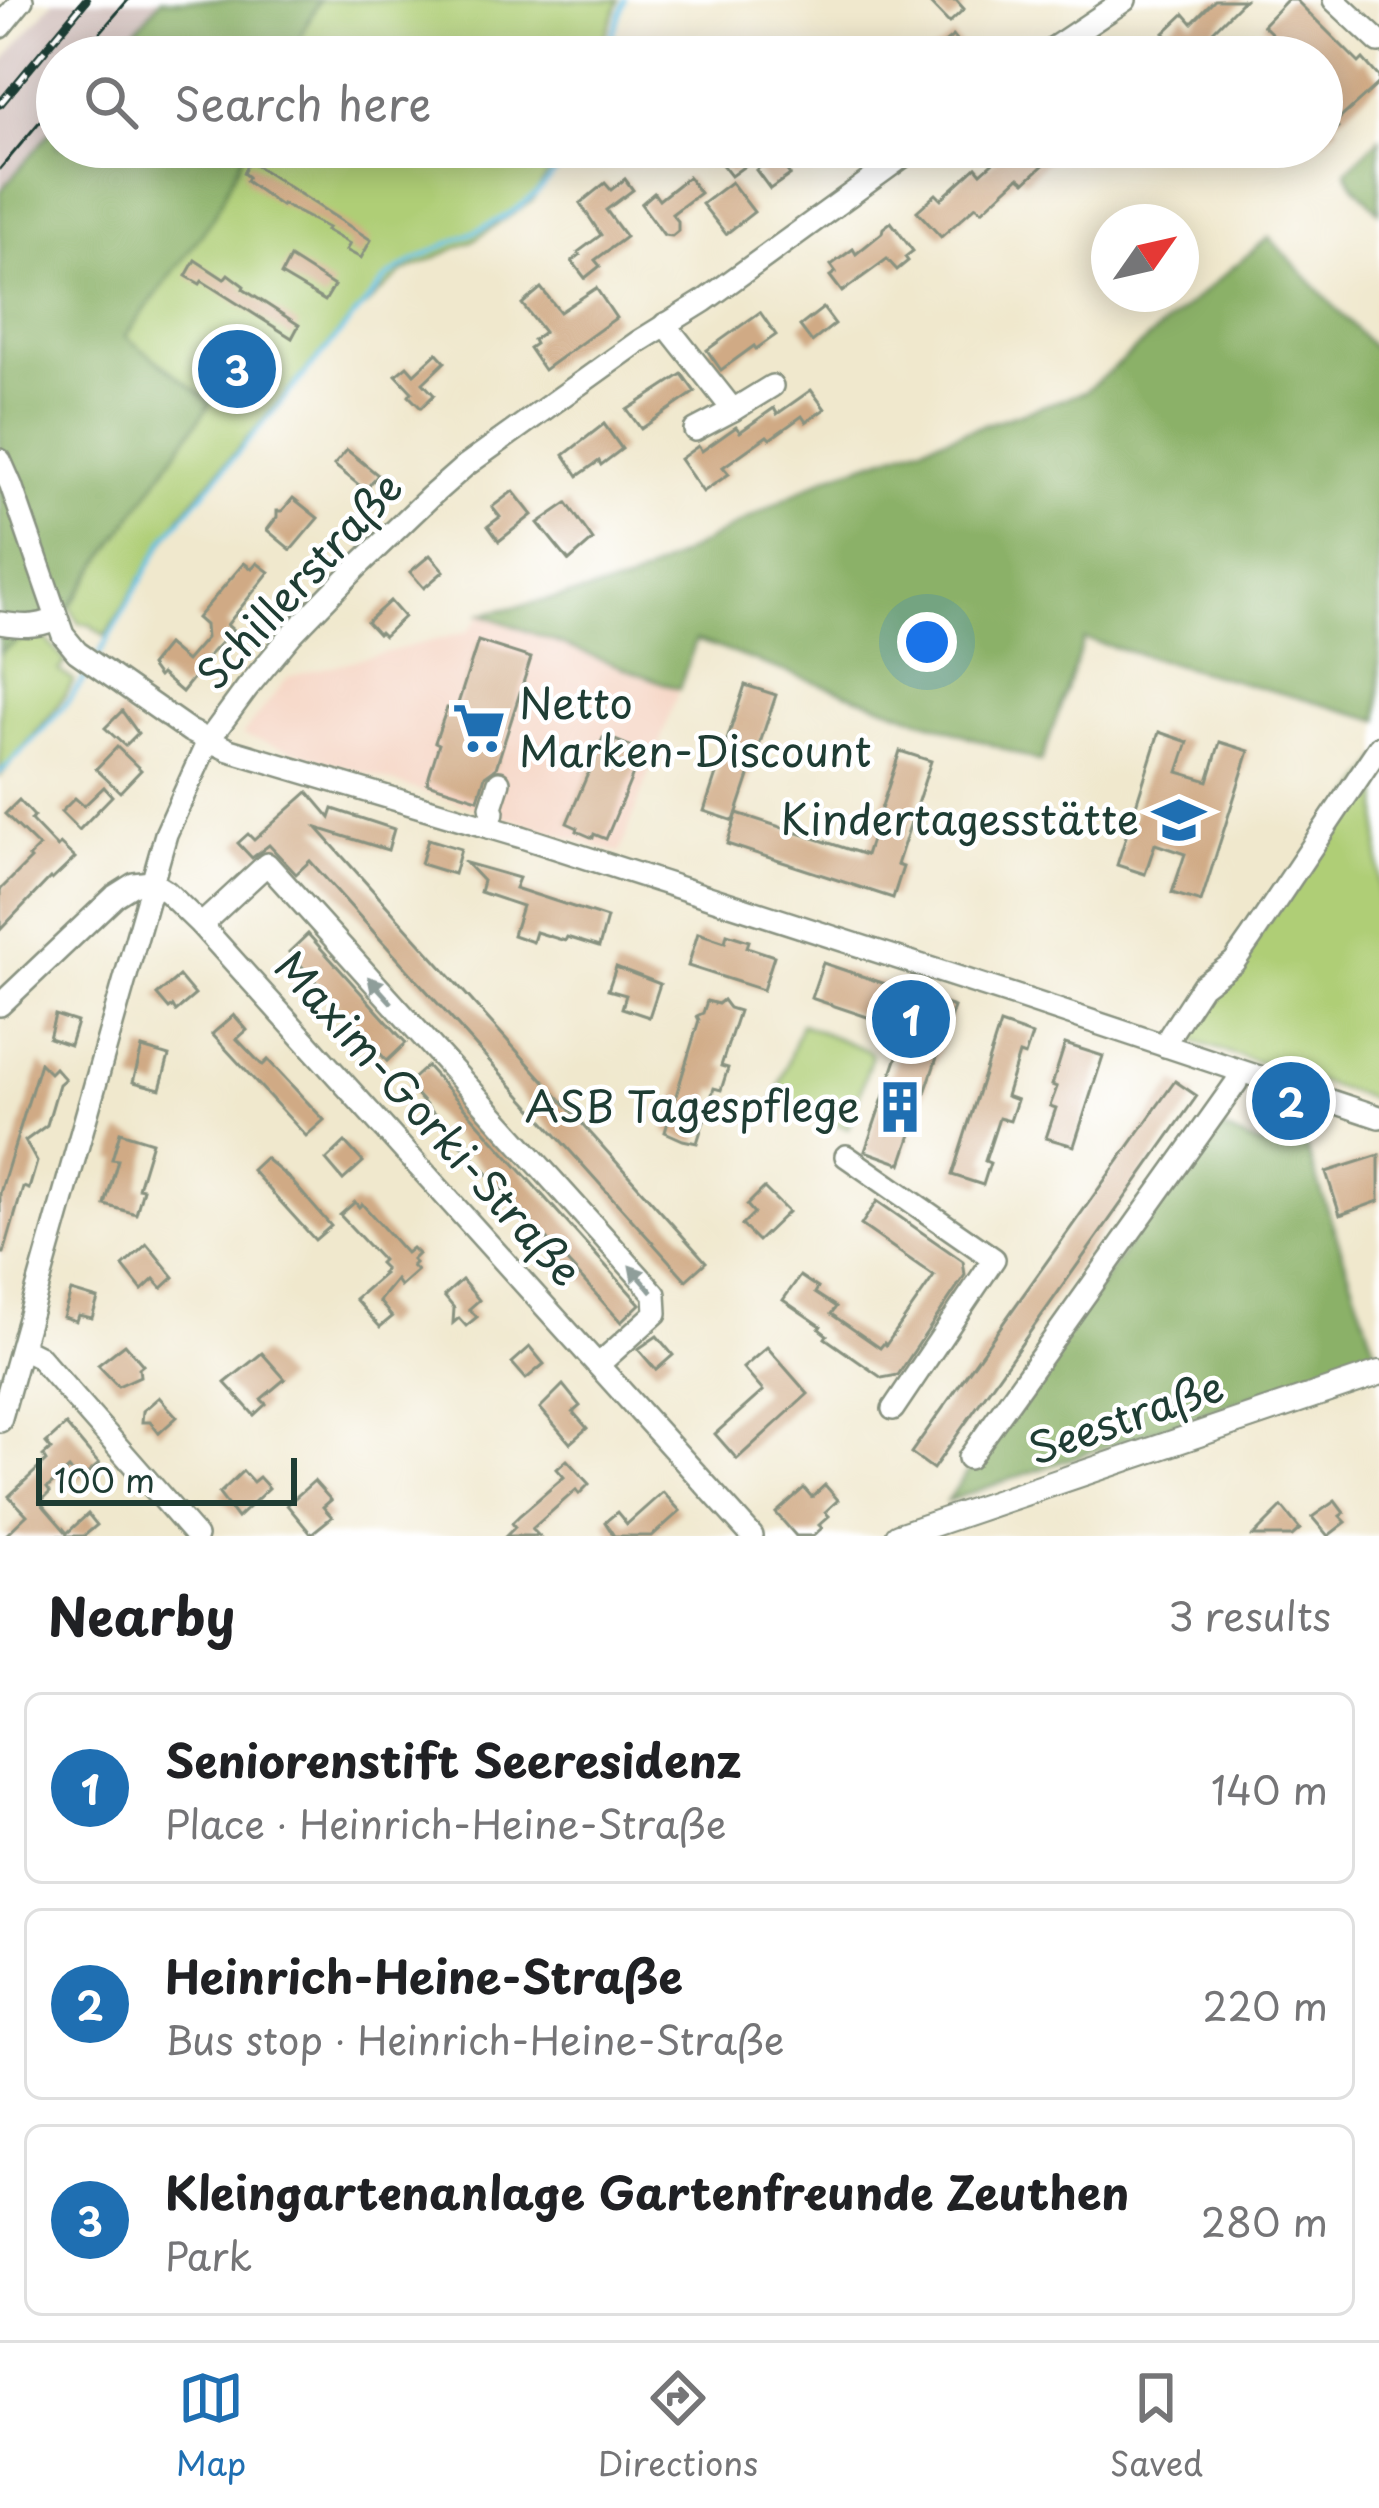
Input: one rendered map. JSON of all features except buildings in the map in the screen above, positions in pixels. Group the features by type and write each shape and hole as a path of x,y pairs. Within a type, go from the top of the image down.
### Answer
{"main road":[{"name":"Seestraße","path":"898,1536 1379,1373"}],"street":[{"path":"0,27 22,0"},
{"path":"1071,36 1125,0"},
{"path":"1334,0 1379,42"},
{"name":"Schillerstraße","path":"0,1421 151,882 166,834 208,741 291,635 465,466 888,168"},
{"path":"665,324 733,410"},
{"path":"694,430 772,386"},
{"path":"0,460 55,619 76,652 208,741 489,827 1379,1117"},
{"path":"0,623 44,625 55,619"},
{"path":"1165,1046 1202,986 1234,962 1374,755"},
{"path":"489,827 499,782"},
{"name":"Maxim-Gorki-Straße","path":"201,925 267,864 655,1294 656,1312 598,1365"},
{"path":"0,1005 115,896 134,884 151,882"},
{"name":"Maxim-Gorki-Straße","path":"151,882 201,925 752,1536"},
{"path":"969,1458 1239,1072"},
{"path":"846,1156 994,1259 893,1409"},
{"path":"22,1348 38,1356 196,1536"}],"shaded area":[{"path":"54,0 161,0 131,36 36,36 36,149 0,192 0,65"},
{"path":"482,614 679,689 620,853 242,735 288,677 467,632"}],"green space":[{"path":"161,0 319,0 301,36 131,36"},
{"path":"319,0 619,0 606,36 301,36"},
{"path":"1379,138 1379,212 1346,171"},
{"path":"36,149 36,168 237,168 212,220 125,336 211,402 69,607 43,636 28,634 0,652 0,192"},
{"path":"237,168 552,168 532,201 472,241 403,272 354,316 184,511 105,636 79,623 70,607 211,402 125,337 212,220"},
{"path":"1269,237 1379,354 1379,720 1084,639 1041,762 696,640 679,689 482,614 628,583 828,476 1085,392 1180,312 1199,312 1199,296"},
{"path":"29,634 43,636 66,662 59,671 74,681 0,776 0,652"},
{"path":"1379,760 1379,1101 1186,1039"},
{"path":"801,1024 872,1055 848,1128 774,1102"},
{"path":"1213,1125 1259,1145 1305,1144 1377,1354 947,1501"}],"waterway":[{"path":"612,36 625,0"},
{"path":"98,656 166,537 387,278 512,212 534,196 557,168"},
{"path":"0,773 59,712 89,671"}],"tram line":[{"path":"97,36 128,0"},
{"path":"0,169 36,126"}],"railway":[{"path":"56,36 86,0"},
{"path":"0,104 36,60"}],"place":[{"name":"Kleingartenanlage Gartenfreunde Zeuthen","path":"237,369"},
{"name":"Netto Marken-Discount","path":"479,728"},
{"name":"Kindertagesstätte","path":"1179,820"},
{"name":"Seniorenstift Seeresidenz","path":"911,1019"},
{"name":"Heinrich-Heine-Straße","path":"1291,1101"},
{"name":"ASB Tagespflege","path":"900,1107"}]}
